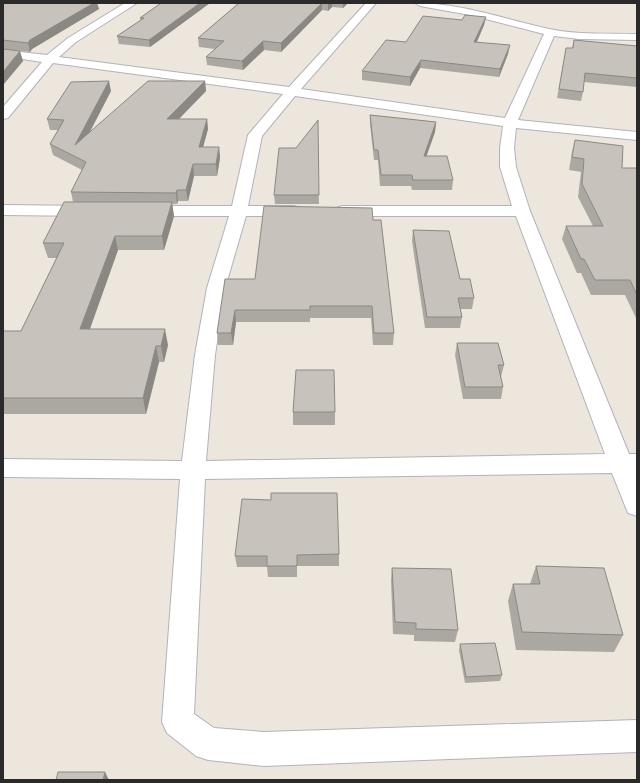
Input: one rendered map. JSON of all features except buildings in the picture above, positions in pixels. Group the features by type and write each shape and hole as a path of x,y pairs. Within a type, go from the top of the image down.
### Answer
{"street":[{"path":"3,115 50,59 72,40 132,3"},
{"path":"371,3 292,91 255,135 239,211 216,288 205,355 193,470 178,722 208,744 264,749 637,736"},
{"path":"420,3 470,12 550,32 579,36 637,37"},
{"path":"550,32 510,123 507,148 508,167 522,211 629,463 637,506"},
{"path":"3,53 292,91 510,123 637,136"},
{"path":"3,210 105,210"},
{"path":"129,210 522,211"},
{"path":"3,468 193,470 629,463"}]}
